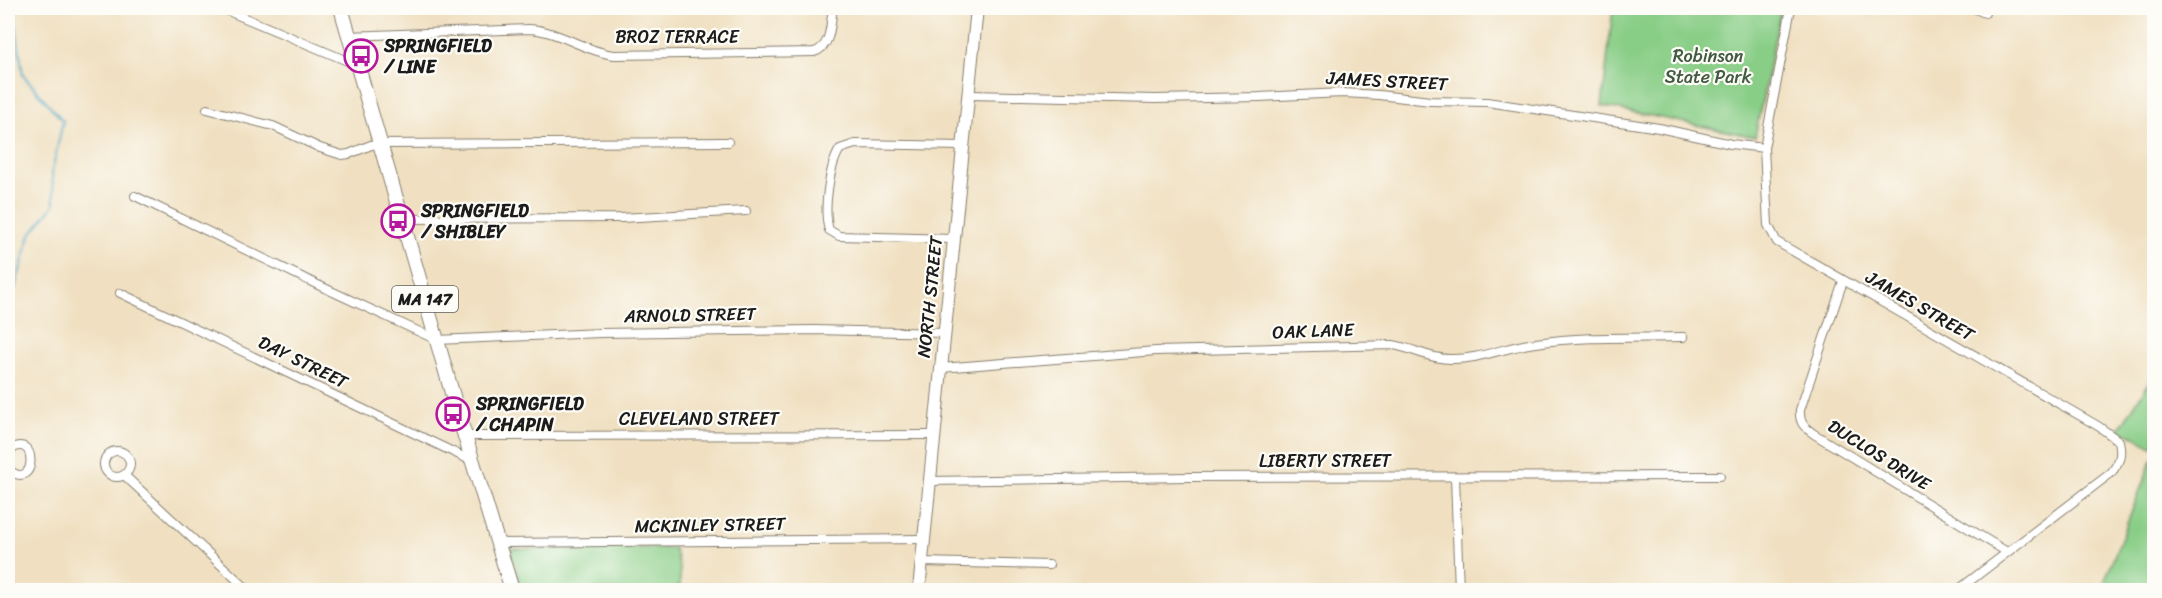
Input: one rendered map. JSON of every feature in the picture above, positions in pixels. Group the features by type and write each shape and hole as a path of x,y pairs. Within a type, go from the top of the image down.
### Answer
{"main road":[{"name":"MA 147","path":"340,8 512,591"},
{"name":"NORTH STREET","path":"919,591 977,8"}],"street":[{"path":"221,8 233,10 357,65"},
{"name":"BROZ TERRACE","path":"349,36 529,29 557,34 592,50 614,55 814,52 821,50 826,44 833,8"},
{"name":"JAMES STREET","path":"1791,8 1764,148 1768,225 1777,242 2098,426 2119,441 2121,452 2111,473 2007,552"},
{"path":"1973,8 1985,13"},
{"name":"JAMES STREET","path":"969,95 1155,99 1343,93 1431,101 1486,102 1659,128 1731,144 1764,148"},
{"path":"207,109 273,126 314,146 342,155 380,144 728,142"},
{"path":"954,239 839,236 829,230 827,215 833,164 840,149 848,146 963,146"},
{"path":"135,196 437,340"},
{"path":"402,219 621,218 746,211"},
{"name":"DUCLOS DRIVE","path":"1843,281 1800,410 1799,419 1803,426 2007,552"},
{"name":"DAY STREET","path":"120,293 472,461"},
{"name":"ARNOLD STREET","path":"437,340 601,333 814,330 944,333"},
{"name":"OAK LANE","path":"941,368 1155,351 1393,345 1428,357 1451,360 1478,357 1514,346 1552,341 1683,337"},
{"name":"CLEVELAND STREET","path":"465,436 934,435"},
{"path":"8,452 20,447 27,450 32,459 30,467 25,472 18,474 8,470"},
{"path":"123,475 248,591"},
{"name":"LIBERTY STREET","path":"930,481 1189,477 1720,476"},
{"path":"1455,477 1459,591"},
{"name":"MCKINLEY STREET","path":"497,543 924,539"},
{"path":"1958,591 2007,552"},
{"path":"921,561 1049,565"}],"green space":[{"name":"Robinson State Park","path":"1613,8 1781,8 1755,137 1602,106"},
{"path":"2154,375 2154,447 2119,429"},
{"path":"2153,457 2154,590 2101,590"},
{"path":"674,548 680,569 680,587 676,590 522,590 510,549"}],"waterway":[{"path":"8,300 15,288 30,235 54,205 52,172 63,121 23,75 15,8"}],"place":[{"name":"SPRINGFIELD / LINE","path":"361,56"},
{"name":"SPRINGFIELD / SHIBLEY","path":"398,221"},
{"name":"SPRINGFIELD / CHAPIN","path":"453,414"}]}
